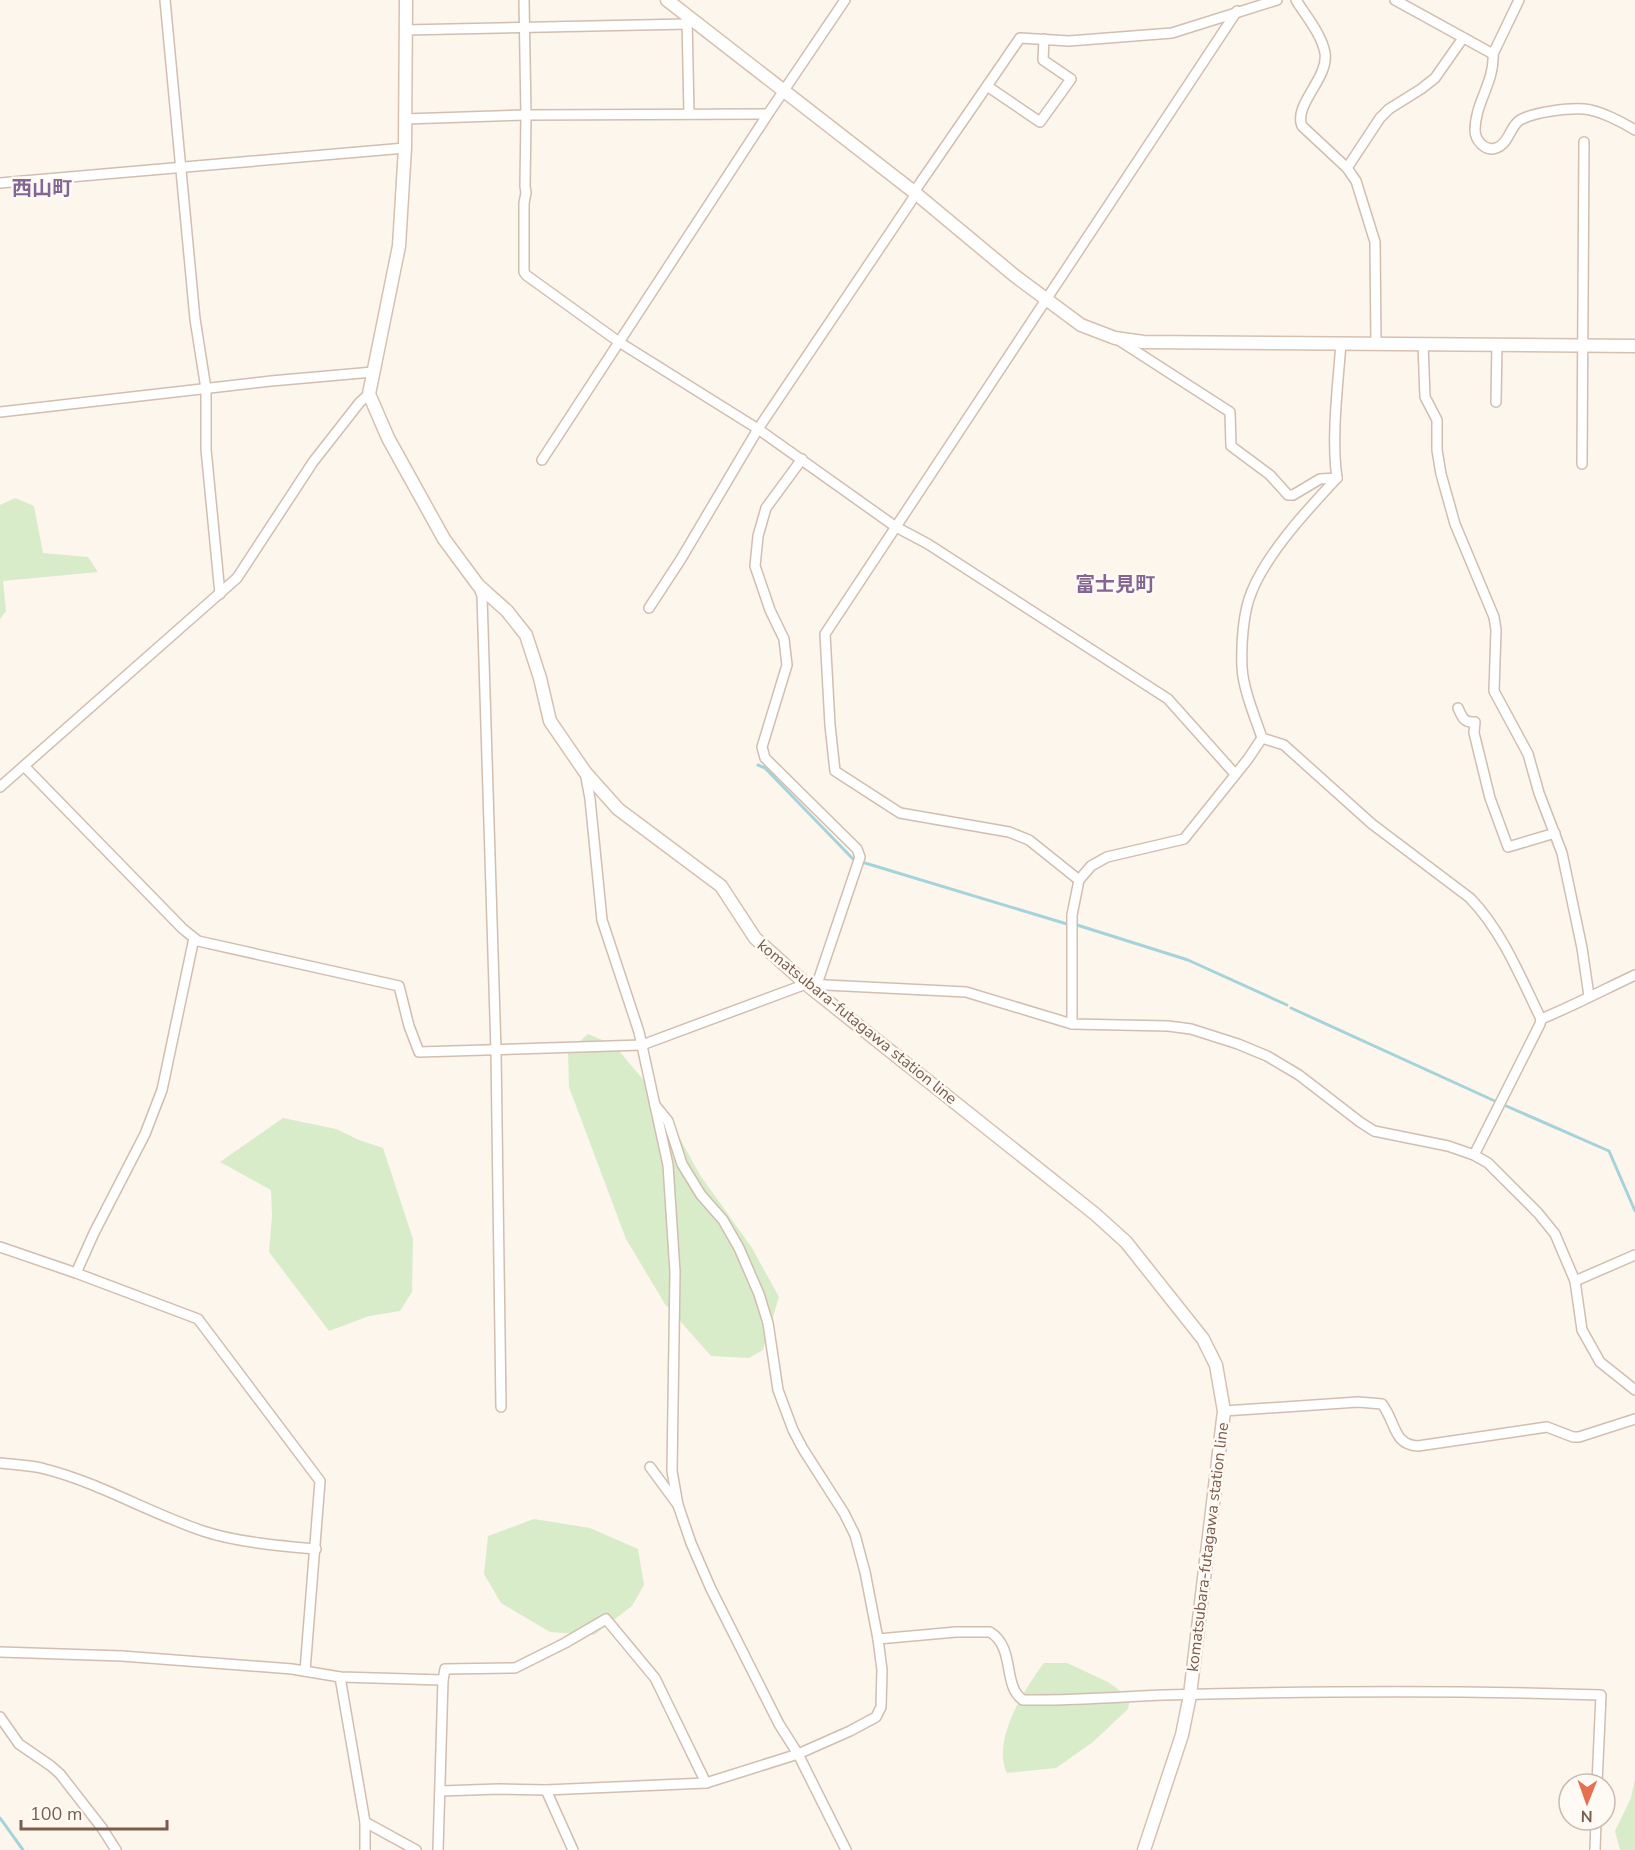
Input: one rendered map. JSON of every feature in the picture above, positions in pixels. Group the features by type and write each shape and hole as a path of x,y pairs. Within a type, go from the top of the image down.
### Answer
{"main road":[{"path":"369,394 399,246 405,148 406,0"},
{"path":"667,0 687,20 915,193 1015,276 1081,325 1115,338 1143,342 1635,346"},
{"name":"komatsubara-futagawa station line","path":"369,394 388,438 444,539 478,585 507,611 526,635 540,678 550,721 585,772 618,809 721,886 754,938 1095,1214 1126,1242 1203,1339 1216,1365 1224,1410 1190,1695 1182,1735 1144,1850"}],"street":[{"path":"165,0 195,319 206,388 206,449 220,594"},
{"path":"524,0 526,114 524,272 619,342 759,429 896,527 938,550 1168,699 1235,774"},
{"path":"542,460 845,0"},
{"path":"649,608 681,560 759,429 1020,38 1069,41 1172,33 1276,0"},
{"path":"1296,0 1323,44 1325,54 1323,72 1301,113 1300,120 1302,126 1347,168 1356,180 1376,242 1376,343"},
{"path":"1395,0 1493,54"},
{"path":"1519,0 1493,54 1492,70 1476,118 1475,132 1481,144 1487,148 1496,148 1503,143 1519,121 1540,113 1585,109 1620,121 1635,130"},
{"path":"1079,880 1029,840 1009,832 900,813 835,771 825,634 1237,11"},
{"path":"405,30 687,20 689,113"},
{"path":"1347,168 1380,118 1434,78 1463,38"},
{"path":"987,86 1040,122 1071,79 1044,60 1044,39"},
{"path":"405,119 526,114 768,114"},
{"path":"1582,464 1584,142"},
{"path":"0,183 405,148"},
{"path":"1115,338 1230,412 1231,446 1270,476 1288,495 1293,495 1320,479 1337,478"},
{"path":"1262,738 1241,669 1245,616 1251,592 1275,550 1337,478 1337,403 1341,343"},
{"path":"1422,344 1425,397 1437,420 1437,450 1441,474 1455,524 1494,617 1496,630 1494,691 1528,754 1562,854 1582,948 1589,996"},
{"path":"1496,402 1497,344"},
{"path":"0,412 206,388 373,372"},
{"path":"0,787 237,578 313,462 360,402 369,394"},
{"path":"802,459 766,508 758,536 755,566 770,610 784,639 787,666 762,747 765,758 857,849 860,857 811,984"},
{"path":"478,585 482,596 496,1051 501,1407"},
{"path":"1458,708 1463,719 1475,722 1473,733 1490,798 1508,847 1555,833"},
{"path":"1072,1024 1072,915 1079,880 1091,866 1107,857 1184,839 1262,738"},
{"path":"1262,738 1284,745 1372,824 1470,898 1481,909 1514,963 1541,1019 1540,1024 1474,1155"},
{"path":"24,766 194,938 206,944 399,986 409,1026 419,1052 642,1045 811,984 966,992 1072,1024 1168,1026 1191,1029 1267,1056 1299,1075 1374,1131 1449,1146 1488,1163 1549,1227 1562,1248 1575,1281 1582,1330 1600,1362 1635,1390"},
{"path":"585,772 590,799 602,920 642,1045 668,1165 675,1272 672,1471 678,1505 711,1589 779,1725 798,1754 846,1850"},
{"path":"76,1273 145,1134 162,1090 194,938"},
{"path":"1541,1019 1635,975"},
{"path":"441,1791 546,1790 706,1783 798,1754 876,1717 881,1707 882,1670 878,1639 855,1535 793,1430 778,1390 768,1323 759,1294 739,1248 723,1220 701,1195 682,1164 668,1121 655,1105"},
{"path":"0,1247 198,1319 320,1481 305,1671"},
{"path":"1575,1281 1635,1255"},
{"path":"1224,1410 1358,1401 1382,1404 1389,1413 1400,1441 1407,1445 1418,1446 1547,1427 1579,1437 1635,1419"},
{"path":"0,1463 44,1468 80,1480 159,1515 205,1532 278,1546 316,1549"},
{"path":"650,1467 678,1505"},
{"path":"438,1850 445,1669 515,1668 606,1619 656,1678 706,1783"},
{"path":"878,1639 956,1632 990,1632 1002,1642 1009,1663 1013,1687 1017,1697 1023,1700 1067,1701 1190,1695 1508,1692 1601,1695 1598,1772"},
{"path":"0,1652 122,1656 240,1664 340,1677 443,1680"},
{"path":"340,1677 365,1822 365,1850"},
{"path":"0,1717 19,1744 60,1774 116,1850"},
{"path":"546,1790 573,1850"},
{"path":"365,1822 416,1850"},
{"path":"1594,1850 1595,1832"}],"green space":[{"path":"15,498 34,506 43,553 88,557 98,572 3,581 6,611 0,619 0,505"},
{"path":"588,1034 614,1045 656,1095 700,1175 752,1248 779,1297 763,1350 749,1358 711,1356 665,1304 626,1239 569,1087 568,1052"},
{"path":"283,1118 336,1129 383,1148 413,1239 412,1292 400,1311 369,1316 329,1331 269,1252 272,1216 271,1190 220,1162"},
{"path":"534,1519 590,1528 638,1549 644,1585 632,1606 594,1635 550,1632 501,1603 484,1574 488,1536"},
{"path":"1044,1663 1067,1663 1108,1682 1126,1695 1129,1703 1128,1709 1093,1742 1056,1768 1007,1773 1003,1760 1003,1746 1012,1715"},
{"path":"1635,1778 1635,1850 1620,1850 1615,1832 1631,1798"}],"waterway":[{"path":"758,765 765,768 853,859"},
{"path":"865,863 1067,924"},
{"path":"1077,925 1188,960 1287,1005"},
{"path":"1291,1008 1497,1102"},
{"path":"1504,1105 1609,1151 1635,1211"},
{"path":"0,1818 23,1850"}],"district":[{"name":"西山町","path":"42,188"},
{"name":"富士見町","path":"1115,584"}]}
